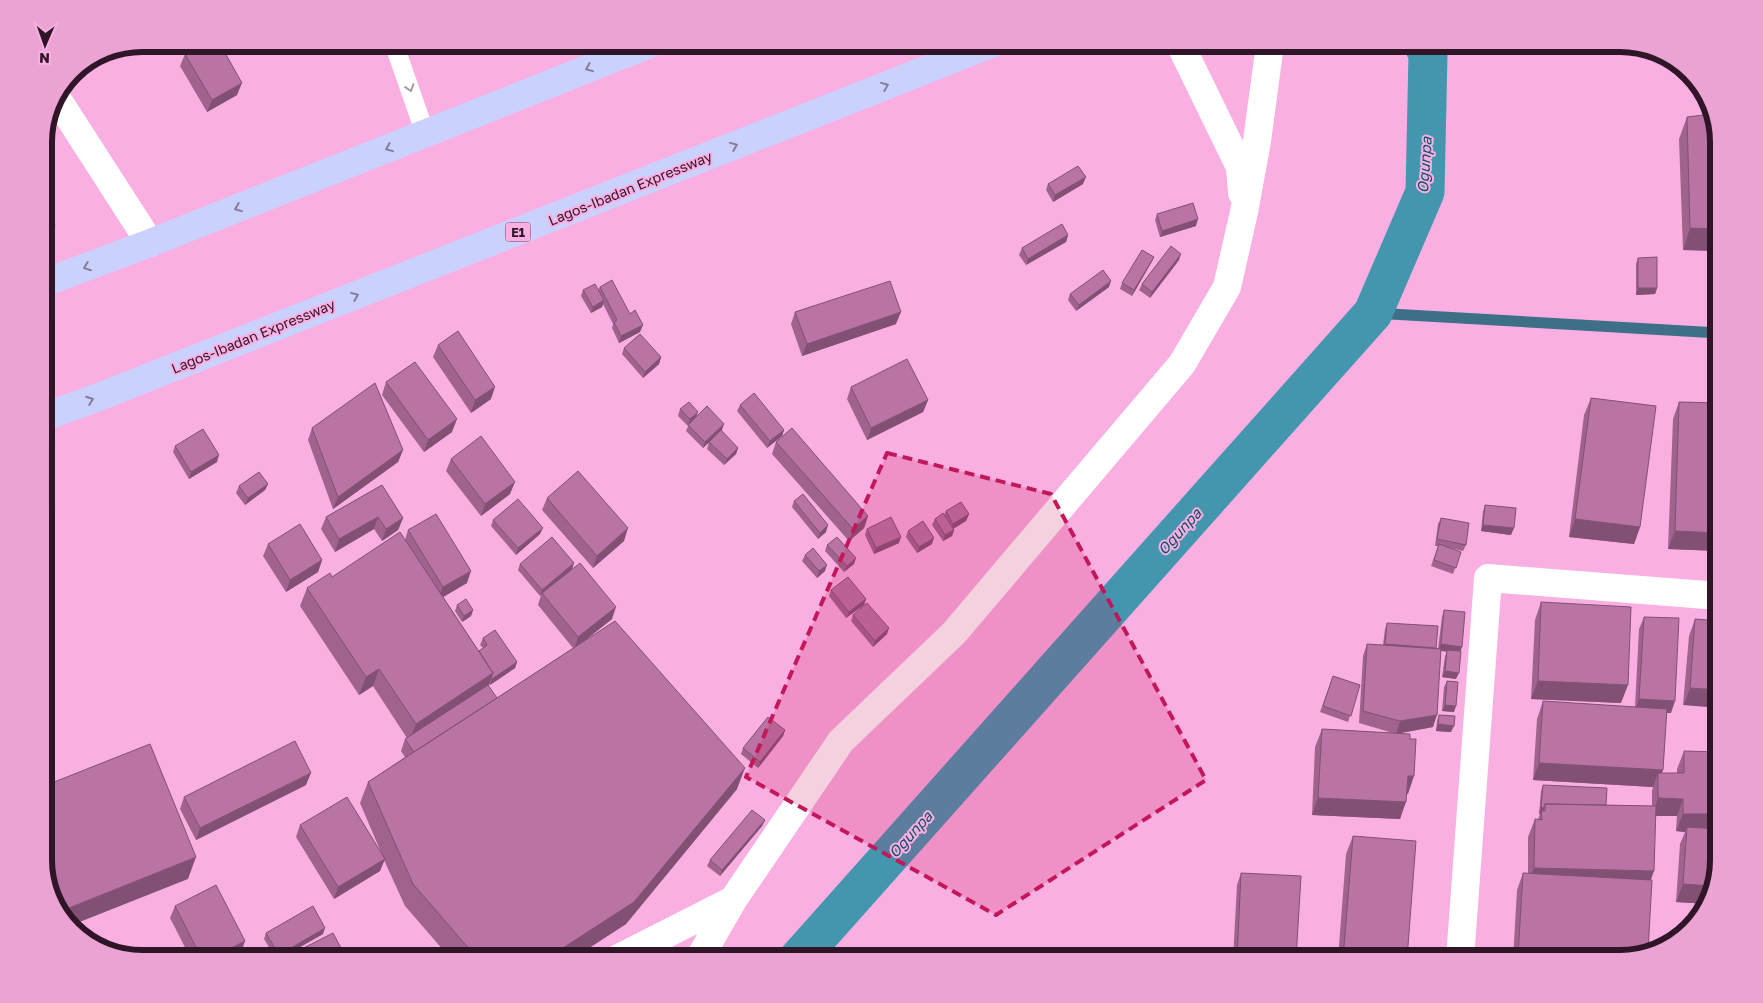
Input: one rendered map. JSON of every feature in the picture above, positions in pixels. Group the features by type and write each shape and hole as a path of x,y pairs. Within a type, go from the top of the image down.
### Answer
{"highway":[{"path":"53,280 425,134 622,52"},
{"name":"Lagos-Ibadan Expressway","path":"53,413 115,391 971,52"}],"street":[{"path":"1184,52 1240,168 1244,212"},
{"path":"705,948 733,900 841,741 954,633 1182,364 1228,287 1257,141 1269,52"},
{"path":"61,105 150,243"},
{"path":"1461,950 1488,578 1710,595"},
{"path":"635,950 733,900"}],"lane":[{"path":"397,52 425,134"}],"highlighted area":[{"path":"887,453 1051,494 1206,780 996,915 746,777"}],"building":[{"path":"188,52 225,52 242,83 212,100 185,54"},
{"path":"1706,115 1709,125 1710,229 1690,228 1687,117"},
{"path":"1078,166 1086,177 1055,195 1048,184"},
{"path":"1193,203 1198,219 1162,231 1157,214"},
{"path":"1062,224 1068,235 1028,259 1022,248"},
{"path":"1171,246 1181,254 1152,292 1142,284"},
{"path":"1142,250 1154,257 1134,290 1122,283"},
{"path":"1657,257 1657,288 1638,288 1638,258"},
{"path":"1103,270 1111,281 1079,305 1070,294"},
{"path":"612,280 630,314 635,310 643,325 621,336 614,322 617,320 600,287"},
{"path":"890,281 901,312 807,344 795,312"},
{"path":"595,284 604,300 593,307 583,290"},
{"path":"458,331 495,387 475,400 438,345"},
{"path":"640,334 661,357 645,372 624,348"},
{"path":"907,359 928,400 871,428 851,387"},
{"path":"415,362 457,419 428,440 386,382"},
{"path":"375,383 403,450 338,497 312,428"},
{"path":"754,393 784,430 770,441 740,405"},
{"path":"1591,398 1656,406 1640,527 1575,519"},
{"path":"689,402 698,412 690,419 680,409"},
{"path":"1679,402 1710,403 1710,533 1675,531"},
{"path":"707,406 724,424 705,442 688,425"},
{"path":"792,428 868,516 853,529 776,442"},
{"path":"203,429 219,455 191,472 175,446"},
{"path":"721,430 738,448 727,459 709,442"},
{"path":"481,436 515,482 485,504 451,459"},
{"path":"578,471 628,528 597,556 547,498"},
{"path":"259,472 268,484 248,498 239,486"},
{"path":"382,485 403,518 386,529 378,517 339,539 326,517"},
{"path":"803,494 828,525 820,533 794,501"},
{"path":"518,499 543,528 518,548 493,520"},
{"path":"961,502 969,514 953,524 946,511"},
{"path":"1485,505 1516,508 1514,528 1483,525"},
{"path":"943,513 954,530 945,535 935,519"},
{"path":"436,514 471,571 443,587 408,530"},
{"path":"891,517 901,537 876,548 867,529"},
{"path":"1441,518 1469,523 1466,545 1437,539"},
{"path":"923,521 934,538 919,547 908,531"},
{"path":"300,524 322,560 290,580 268,544"},
{"path":"400,532 493,673 416,724 379,669 366,677 307,588 330,573 332,577"},
{"path":"552,537 574,563 542,590 520,564"},
{"path":"837,537 856,558 847,566 827,545"},
{"path":"1439,544 1461,552 1456,568 1434,560"},
{"path":"813,548 827,565 819,571 805,555"},
{"path":"580,563 616,607 578,637 542,593"},
{"path":"848,577 866,599 849,612 831,590"},
{"path":"466,599 473,610 464,616 457,605"},
{"path":"1541,602 1631,607 1628,685 1538,681"},
{"path":"867,603 889,628 875,641 853,615"},
{"path":"1444,610 1465,612 1462,647 1441,644"},
{"path":"1644,617 1679,618 1675,701 1639,699"},
{"path":"1695,619 1710,620 1710,689 1690,688"},
{"path":"615,621 745,768 634,902 560,950 470,950 413,884 368,782"},
{"path":"1387,623 1438,626 1436,648 1385,644"},
{"path":"495,630 517,662 492,679 493,673 479,651 487,645 483,638"},
{"path":"1367,644 1441,649 1437,715 1400,721 1363,711"},
{"path":"1447,650 1461,651 1459,673 1445,671"},
{"path":"1333,676 1360,685 1351,716 1323,706"},
{"path":"1447,681 1458,682 1456,706 1445,705"},
{"path":"488,685 497,698 414,752 405,739"},
{"path":"1543,701 1667,709 1663,770 1539,763"},
{"path":"1439,715 1455,716 1454,726 1438,724"},
{"path":"768,717 785,730 760,762 743,748"},
{"path":"1322,729 1410,734 1410,739 1416,739 1414,776 1408,776 1406,802 1318,798"},
{"path":"295,741 311,773 200,828 184,797"},
{"path":"150,744 196,857 67,909 59,895 54,878 53,782"},
{"path":"1684,751 1710,752 1710,814 1683,814 1683,799 1658,798 1658,773 1684,773"},
{"path":"1543,785 1607,788 1606,805 1545,804 1544,808 1541,807"},
{"path":"347,797 385,859 338,887 300,825"},
{"path":"1545,804 1656,806 1654,871 1534,868 1535,819 1542,820 1541,811 1545,811"},
{"path":"752,810 765,820 722,870 710,860"},
{"path":"1687,827 1710,828 1710,872 1707,886 1683,884"},
{"path":"1353,836 1416,841 1408,950 1344,950"},
{"path":"1241,873 1301,876 1297,950 1237,950"},
{"path":"1523,873 1652,880 1648,946 1632,950 1518,950"},
{"path":"216,885 245,941 227,950 197,950 175,906"},
{"path":"313,906 325,928 288,950 276,950 266,933"},
{"path":"333,933 342,950 300,950"}],"waterway":[{"name":"Ogunpa","path":"806,950 1373,313 1425,192 1427,52"},
{"path":"1373,313 1710,332"}]}
